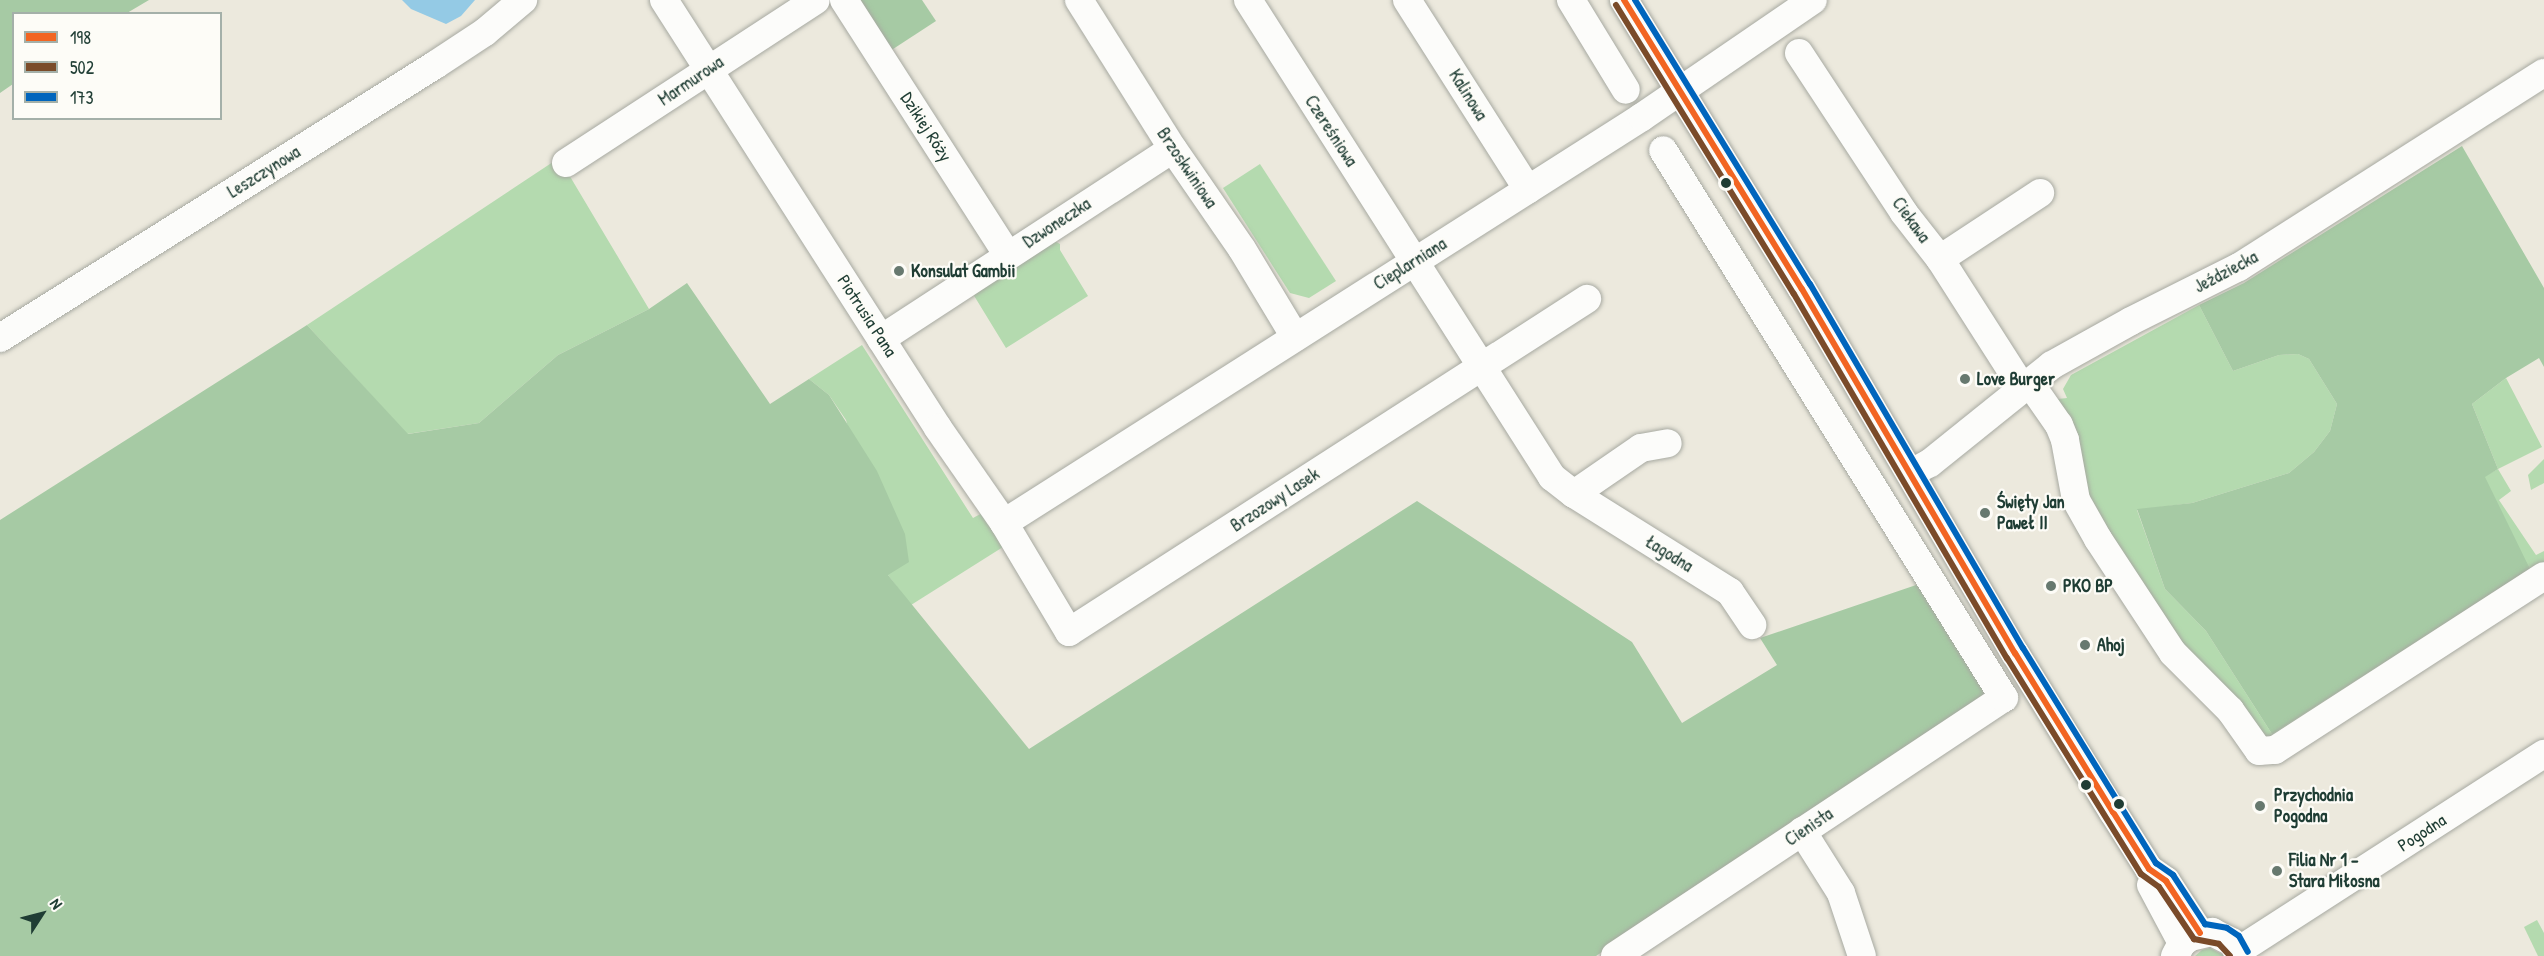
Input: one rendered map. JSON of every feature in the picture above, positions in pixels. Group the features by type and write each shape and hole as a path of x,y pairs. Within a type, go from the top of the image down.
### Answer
{"street":[{"name":"Leszczynowa","path":"0,338 435,65 485,32 523,0"},
{"name":"Piotrusia Pana","path":"664,0 950,447 1004,523 1069,632"},
{"name":"Marmurowa","path":"566,163 816,0"},
{"name":"Dzikiej Róży","path":"844,0 1008,255"},
{"name":"Brzoskwiniowa","path":"1079,0 1173,149 1242,249 1295,337"},
{"name":"Czereśniowa","path":"1248,0 1415,262"},
{"name":"Kalinowa","path":"1407,0 1528,190"},
{"path":"1571,0 1626,90"},
{"path":"1624,0 1802,289 2015,653 2149,869 2151,888 2186,944 2222,935 2240,953"},
{"name":"Cieplarniana","path":"1004,523 1528,190 1680,91 1813,0"},
{"name":"Ciekawa","path":"1799,53 1904,213 1940,259 2025,384 2059,425 2065,440 2076,500 2098,539 2173,653 2230,710 2259,751 2275,750 2544,576"},
{"name":"Jeździecka","path":"1911,473 1930,463 2025,384 2052,365 2131,321 2239,267 2544,73"},
{"name":"Dzwoneczka","path":"881,339 1173,149"},
{"path":"1663,150 1763,312 1802,289"},
{"path":"1940,259 2040,193"},
{"name":"Łagodna","path":"1415,262 1481,369 1552,477 1574,494 1730,592 1752,625"},
{"path":"1481,369 1587,299"},
{"name":"Cienista","path":"1615,956 2004,698 1763,312"},
{"name":"Brzozowy Lasek","path":"1069,632 1481,369"},
{"path":"1574,494 1641,448 1668,443"},
{"name":"Pogodna","path":"2240,953 2544,754"},
{"path":"1802,831 1841,893 1862,956"}],"green space":[{"path":"0,0 149,0 129,12 12,12 12,85 0,93"},
{"path":"860,0 922,0 936,21 890,51"},
{"path":"2462,146 2544,288 2544,367 2539,358 2506,378 2472,404 2498,469 2485,477 2530,569 2272,734 2206,631 2165,589 2137,509 2192,503 2289,473 2314,452 2330,431 2337,404 2309,359 2298,354 2279,355 2233,371 2199,305 2244,283"},
{"path":"559,158 649,309 558,355 479,423 407,434 307,325"},
{"path":"1260,164 1336,281 1309,298 1290,293 1223,188"},
{"path":"1051,239 1060,244 1060,250 1088,296 1006,348 973,294"},
{"path":"687,283 770,404 809,379 829,395 877,471 905,534 909,562 888,575 1029,749 1417,501 1632,642 1682,723 1777,665 1760,638 1922,583 1991,694 1596,956 0,956 0,520 307,325 408,434 479,423 558,355 649,309"},
{"path":"2199,305 2233,371 2279,355 2298,354 2309,359 2337,404 2330,431 2314,452 2289,473 2192,503 2137,510 2165,589 2206,631 2272,734 2485,476 2498,469 2511,491 2499,500 2536,555 2544,551 2544,569 2265,740 2165,624 2094,511 2058,399 2067,398 2063,389 2071,375"},
{"path":"862,345 973,518 986,511 1003,547 911,605 888,575 846,420 829,395 809,379"},
{"path":"2506,378 2542,447 2498,469 2472,404"},
{"path":"2544,459 2544,483 2531,490 2528,475"},
{"path":"2537,920 2544,933 2544,956 2538,956 2524,927"},
{"path":"2210,948 2225,956 2195,956 2202,950"}],"water":[{"path":"402,0 475,0 461,16 446,24 411,9"}],"transit line":[{"name":"198","path":"1624,0 1802,289 2015,653 2113,812 2149,869 2166,881 2200,933"},
{"name":"173","path":"1635,0 1810,284 2023,648 2156,863 2173,875 2205,924 2227,928 2239,936 2248,952"},
{"name":"502","path":"1616,5 1794,294 2007,658 2141,874 2159,887 2194,939 2219,944 2230,956"}],"place":[{"name":"Konsulat Gambii","path":"899,271"},
{"name":"Love Burger","path":"1965,379"},
{"name":"Święty Jan Paweł II","path":"1985,513"},
{"name":"PKO BP","path":"2051,586"},
{"name":"Ahoj","path":"2085,645"},
{"name":"Przychodnia Pogodna","path":"2260,806"},
{"name":"Filia Nr 1 – Stara Miłosna","path":"2277,871"}]}
